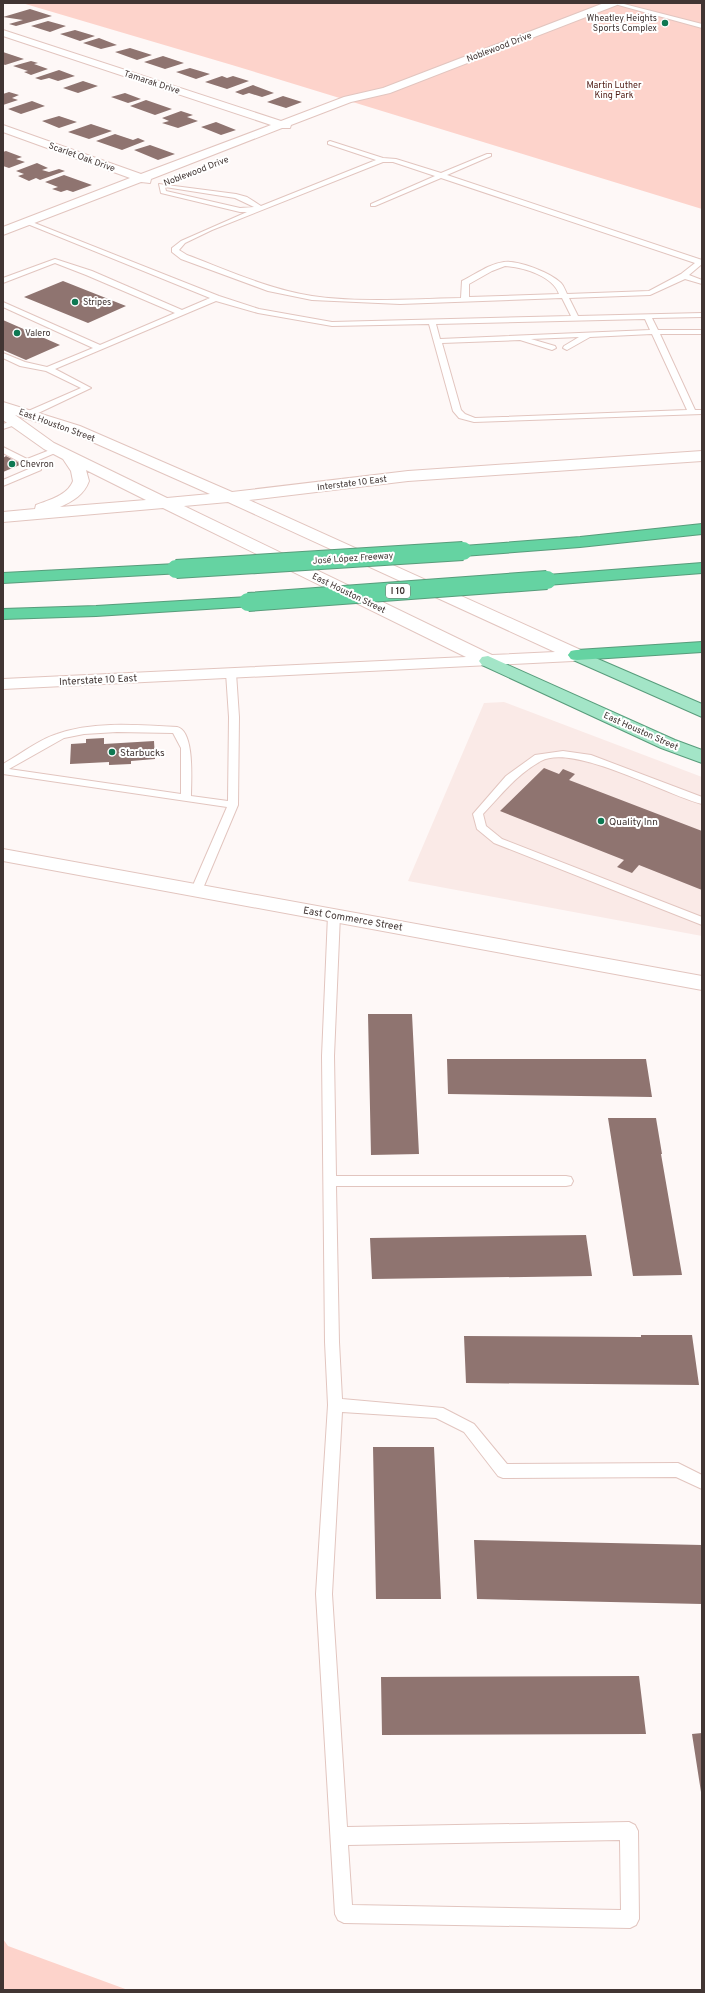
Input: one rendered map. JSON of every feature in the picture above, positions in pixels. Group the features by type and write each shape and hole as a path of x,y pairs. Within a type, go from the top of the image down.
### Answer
{"highway":[{"name":"José López Freeway","path":"3,578 463,551 580,542 702,529"},
{"name":"I 10","path":"3,614 96,611 248,602 702,568"},
{"path":"577,655 702,647"}],"main road":[{"name":"Noblewood Drive","path":"3,231 348,99 386,91 613,3"},
{"name":"Tamarak Drive","path":"3,33 281,124 293,134"},
{"name":"Noblewood Drive","path":"355,110 368,104 386,91"},
{"name":"Scarlet Oak Drive","path":"3,128 161,185"},
{"name":"Noblewood Drive","path":"140,193 183,177"},
{"path":"32,236 61,224"},
{"name":"East Houston Street","path":"3,406 75,429 230,497 702,711"},
{"name":"East Houston Street","path":"7,421 63,453 488,661 668,744 702,757"},
{"path":"7,516 51,505 73,493 80,486 80,475 63,453"},
{"name":"Interstate 10 East","path":"7,516 230,497 408,476 702,456"},
{"name":"Interstate 10 East","path":"3,684 488,661 577,655"},
{"name":"East Commerce Street","path":"3,854 702,982"}],"lane":[{"path":"613,3 702,26"},
{"path":"661,15 667,12"},
{"path":"330,143 382,160 394,160 701,262"},
{"path":"373,205 489,154"},
{"path":"382,160 210,228 183,242 175,250 184,257 271,289 312,298 356,302 400,302 650,293 684,276 701,262"},
{"path":"161,185 180,186 192,190 225,193 253,202 260,209 240,210 204,200 172,195 163,192 161,185"},
{"path":"26,222 216,298 258,311 332,324 647,315 702,315"},
{"path":"3,281 55,261 89,272 182,313"},
{"path":"465,300 465,283 497,266 505,264 515,265 542,275 559,284 575,317"},
{"path":"684,276 702,282"},
{"path":"48,369 216,298"},
{"path":"3,304 100,348"},
{"path":"647,315 692,412"},
{"path":"432,322 457,411 462,416 474,420 702,412"},
{"path":"438,341 655,332 702,332"},
{"path":"567,348 588,335"},
{"path":"519,338 536,345 552,348"},
{"path":"3,355 24,364 48,369 87,388 28,414"},
{"path":"3,450 38,468 3,483"},
{"path":"27,462 63,453"},
{"path":"18,465 30,471"},
{"path":"8,470 20,476"},
{"path":"196,890 233,804 234,717 231,673"},
{"path":"3,770 60,736 94,731 160,728 177,730 186,748 186,797"},
{"path":"702,801 587,757 563,754 539,757 510,778 478,814 481,827 498,841 702,921"},
{"path":"3,770 233,804"},
{"path":"334,915 328,1056 332,1342 335,1405 324,1594 339,1836 344,1914 630,1919 629,1831 339,1836"},
{"path":"330,1181 566,1180"},
{"path":"335,1405 438,1412 469,1428 503,1471 678,1470 702,1482"}],"shaded area":[{"path":"504,702 702,777 702,936 408,881 484,703"}],"green space":[{"name":"Martin Luther King Park","path":"22,3 702,3 702,209 232,65"},
{"path":"3,1939 8,1946 128,1990 3,1990"}],"building":[{"path":"30,9 52,16 16,26 9,24 23,20 3,17"},
{"path":"48,21 66,26 50,32 31,26"},
{"path":"75,30 95,36 80,41 60,34"},
{"path":"99,38 117,45 101,49 83,43"},
{"path":"130,48 152,55 137,60 115,52"},
{"path":"3,52 24,59 5,65 3,64"},
{"path":"163,56 184,63 165,69 144,62"},
{"path":"31,61 38,63 34,64 48,69 31,75 24,72 28,71 13,66"},
{"path":"190,68 210,74 196,79 176,72"},
{"path":"59,70 75,76 58,81 49,78 41,80 35,78"},
{"path":"222,76 227,78 233,76 249,81 227,89 205,82"},
{"path":"83,81 98,86 78,93 63,88"},
{"path":"253,85 274,93 262,97 249,93 243,95 235,92"},
{"path":"9,92 19,95 12,98 18,100 3,105 3,94"},
{"path":"125,93 141,99 128,103 111,97"},
{"path":"283,96 302,102 286,108 267,102"},
{"path":"146,100 172,109 155,115 130,106"},
{"path":"32,101 45,106 21,114 8,109"},
{"path":"181,111 193,115 187,117 198,121 178,128 162,123 169,121 162,118"},
{"path":"59,116 77,122 59,128 42,121"},
{"path":"216,122 236,130 221,135 201,127"},
{"path":"91,124 112,131 89,139 68,132"},
{"path":"115,134 133,140 138,138 145,141 122,150 96,141"},
{"path":"150,145 175,154 158,160 134,150"},
{"path":"6,151 22,157 16,159 25,162 9,168 3,166 3,152"},
{"path":"37,163 48,168 42,170 49,172 59,169 65,171 40,180 36,178 29,181 18,176 24,174 16,171"},
{"path":"64,175 92,185 73,192 67,190 61,192 52,189 58,187 45,182"},
{"name":"Stripes","path":"63,281 126,306 88,323 24,297"},
{"name":"Valero","path":"3,320 60,345 26,360 3,350"},
{"name":"Chevron","path":"6,456 22,464 3,472 3,458"},
{"name":"Starbucks","path":"104,738 104,744 154,741 155,759 131,761 131,764 109,765 109,762 70,764 71,744 86,743 86,739"},
{"name":"Quality Inn","path":"544,768 559,774 563,769 575,774 569,780 702,831 702,890 639,865 632,873 617,867 624,860 500,811"},
{"path":"368,1014 412,1014 419,1154 371,1155"},
{"path":"447,1059 646,1059 652,1097 448,1094"},
{"path":"608,1118 656,1118 682,1275 633,1276"},
{"path":"586,1235 592,1276 372,1279 370,1238"},
{"path":"641,1335 692,1335 699,1385 466,1383 464,1336 641,1337"},
{"path":"373,1447 434,1447 441,1599 376,1599"},
{"path":"474,1540 702,1545 702,1604 477,1599"},
{"path":"639,1676 646,1734 382,1735 381,1677"},
{"path":"702,1733 702,1791 701,1792 692,1734"}],"place":[{"name":"Wheatley Heights Sports Complex","path":"665,23"},
{"name":"Stripes","path":"75,302"},
{"name":"Valero","path":"17,333"},
{"name":"Chevron","path":"12,464"},
{"name":"Starbucks","path":"112,752"},
{"name":"Quality Inn","path":"601,821"}]}
